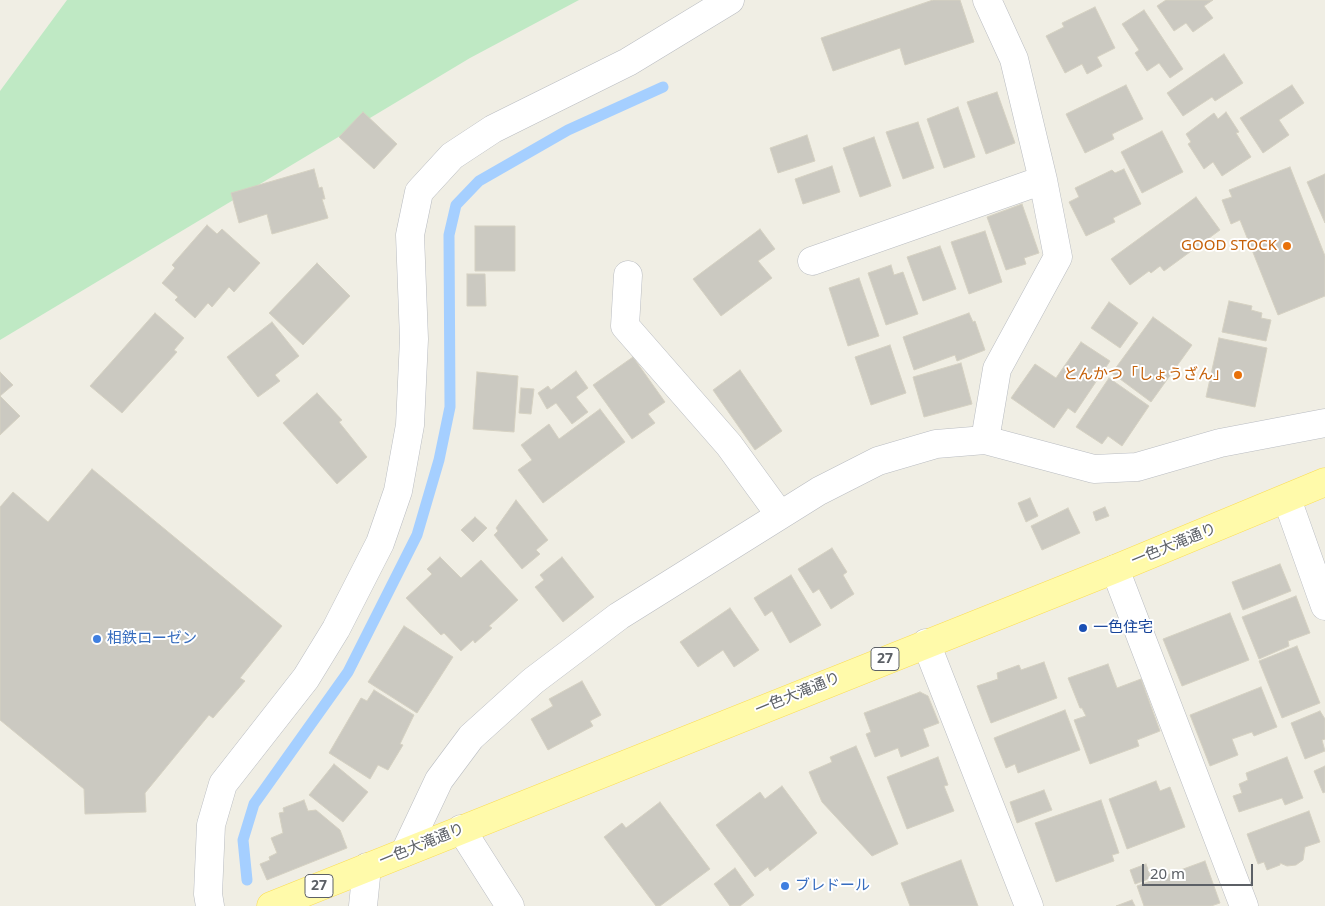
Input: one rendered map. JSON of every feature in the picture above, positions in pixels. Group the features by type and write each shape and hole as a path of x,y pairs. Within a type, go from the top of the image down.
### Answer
{"main road":[{"name":"一色大滝通り","path":"271,906 1115,569 1325,482"}],"street":[{"path":"210,906 208,894 211,825 223,784 306,678 336,630 380,543 398,491 410,425 414,339 410,235 419,192 452,156 493,129 628,62 730,0"},
{"path":"985,440 997,369 1058,257 1043,180 1014,59 987,0"},
{"path":"812,260 1043,180"},
{"path":"628,275 625,326 729,445 780,515"},
{"path":"405,852 439,780 471,738 533,681 619,616 819,490 878,461 936,444 985,440 1094,469 1137,467 1220,443 1325,423"},
{"path":"1288,498 1325,606"},
{"path":"1115,569 1244,906"},
{"path":"926,643 1029,906"},
{"path":"461,829 510,906"},
{"path":"363,906 368,867"}],"green space":[{"path":"67,0 579,0 470,58 0,340 0,91"}],"building":[{"path":"933,0 960,0 974,42 905,65 900,48 833,71 821,38"},
{"path":"1166,0 1213,0 1204,6 1213,18 1193,32 1186,23 1174,31 1157,6"},
{"path":"1095,7 1115,48 1097,57 1102,66 1087,74 1082,64 1065,73 1046,36 1064,27 1062,23"},
{"path":"1144,10 1183,69 1170,78 1159,63 1147,71 1135,53 1139,50 1122,24"},
{"path":"1224,54 1243,83 1215,101 1212,97 1183,116 1167,93"},
{"path":"1126,85 1143,119 1112,134 1114,139 1085,153 1066,114"},
{"path":"1292,85 1304,103 1279,120 1289,135 1263,153 1240,118"},
{"path":"997,92 1015,143 986,154 967,102"},
{"path":"958,107 975,157 944,168 927,119"},
{"path":"363,112 397,144 374,169 339,137"},
{"path":"1226,112 1239,132 1236,133 1251,157 1222,176 1213,162 1204,169 1188,144 1191,142 1186,134 1214,113 1218,119"},
{"path":"918,122 934,168 903,179 886,132"},
{"path":"1162,131 1183,172 1142,193 1121,152"},
{"path":"807,135 815,161 778,173 770,148"},
{"path":"874,137 891,186 860,197 843,148"},
{"path":"832,166 840,192 803,204 795,179"},
{"path":"1290,167 1325,256 1325,296 1278,315 1240,220 1231,224 1222,200 1232,197 1229,190"},
{"path":"314,169 319,188 322,187 325,199 322,199 328,218 272,234 267,214 239,223 231,193"},
{"path":"1124,169 1141,204 1113,218 1115,222 1086,236 1069,202 1079,197 1075,188 1112,170 1115,173"},
{"path":"1325,174 1325,223 1307,182"},
{"path":"1196,197 1220,230 1164,271 1160,266 1151,273 1149,271 1130,285 1111,259"},
{"path":"1022,204 1039,253 1024,258 1026,264 1006,270 987,217"},
{"path":"207,225 217,234 222,229 260,263 234,292 229,287 212,307 208,303 195,318 175,300 178,297 162,283 175,268 172,265"},
{"path":"475,226 515,226 515,271 475,271"},
{"path":"760,229 775,249 758,261 772,278 721,316 693,279"},
{"path":"985,231 1002,282 969,294 951,242"},
{"path":"940,246 956,289 923,301 907,257"},
{"path":"317,263 350,296 303,345 269,313"},
{"path":"891,265 894,275 903,272 918,314 886,325 868,273"},
{"path":"467,274 485,274 486,306 467,306"},
{"path":"859,278 879,336 848,346 829,288"},
{"path":"1229,301 1252,306 1251,310 1262,313 1261,318 1271,320 1266,341 1222,332"},
{"path":"1109,302 1138,323 1120,348 1091,328"},
{"path":"155,313 184,338 174,350 177,352 122,413 90,386"},
{"path":"969,313 973,322 975,321 985,350 957,361 955,355 914,370 903,337"},
{"path":"1153,317 1192,345 1151,402 1112,373"},
{"path":"272,322 299,356 275,375 280,381 258,397 227,357"},
{"path":"1219,338 1267,348 1255,407 1206,397"},
{"path":"1081,342 1110,361 1075,413 1068,408 1054,428 1011,398 1035,364 1056,378"},
{"path":"890,345 906,393 871,405 855,357"},
{"path":"633,357 665,402 648,414 655,423 632,439 593,385"},
{"path":"961,363 972,404 924,417 913,377"},
{"path":"740,370 782,431 755,450 713,390"},
{"path":"576,371 588,388 576,397 588,412 572,424 556,403 547,409 538,393 548,386 551,390"},
{"path":"0,372 13,385 0,396"},
{"path":"477,372 518,376 514,432 473,429"},
{"path":"1109,378 1149,406 1122,446 1108,436 1102,444 1076,427"},
{"path":"521,388 534,389 531,414 519,413"},
{"path":"317,393 342,420 339,422 367,457 337,484 283,423"},
{"path":"0,396 20,416 0,435"},
{"path":"600,409 625,442 543,503 518,470 532,460 521,445 549,424 559,439"},
{"path":"92,469 282,626 240,678 245,681 213,718 209,715 145,793 146,812 85,814 84,789 0,720 0,507 13,492 48,522"},
{"path":"1030,498 1038,516 1026,522 1018,503"},
{"path":"516,500 548,540 536,550 540,554 522,569 494,535 498,531 496,528"},
{"path":"1105,507 1109,516 1096,521 1093,512"},
{"path":"1068,508 1080,533 1042,550 1031,526"},
{"path":"475,517 487,528 473,542 461,530"},
{"path":"832,548 847,572 843,575 854,594 831,609 819,589 813,593 798,569"},
{"path":"440,557 461,578 481,560 518,600 489,626 492,628 475,643 473,640 461,651 444,633 441,635 406,598 432,574 427,569"},
{"path":"562,557 594,597 563,622 535,587 544,580 540,575"},
{"path":"1280,564 1291,591 1243,610 1232,582"},
{"path":"791,575 821,625 790,643 772,611 765,616 754,598"},
{"path":"1296,596 1310,633 1288,641 1289,646 1259,659 1242,617"},
{"path":"730,608 759,650 734,667 723,650 698,667 680,642"},
{"path":"1230,613 1249,660 1182,686 1163,639"},
{"path":"404,626 453,657 417,713 368,682"},
{"path":"1297,646 1320,703 1282,718 1259,661"},
{"path":"1044,662 1057,698 991,723 977,686 998,679 997,673 1019,665 1021,670"},
{"path":"1108,664 1117,688 1141,679 1160,731 1137,740 1139,746 1090,764 1074,720 1086,716 1082,708 1080,708 1068,678"},
{"path":"582,681 601,715 590,721 593,726 548,750 531,719 553,706 549,699"},
{"path":"1261,687 1277,727 1254,736 1252,732 1232,739 1238,755 1210,766 1190,715"},
{"path":"374,690 414,715 400,744 403,745 388,770 378,765 370,779 329,753 361,698 367,701"},
{"path":"920,692 928,696 939,723 923,729 929,746 901,757 898,748 875,757 866,734 871,732 864,713"},
{"path":"1065,710 1080,750 1018,773 1015,764 1006,768 994,738"},
{"path":"1320,711 1325,719 1325,739 1322,740 1325,751 1305,759 1291,723"},
{"path":"856,746 898,844 872,856 822,802 809,772 832,762 830,757"},
{"path":"938,757 948,785 944,786 954,811 907,829 887,777"},
{"path":"1287,757 1303,798 1285,805 1282,798 1239,812 1233,796 1242,793 1239,784 1248,780 1246,773"},
{"path":"334,764 368,792 343,822 309,795"},
{"path":"1325,766 1325,792 1323,793 1314,771"},
{"path":"1156,781 1160,791 1170,787 1185,827 1127,849 1109,799"},
{"path":"782,786 817,833 770,871 768,867 755,877 716,825 760,792 765,799"},
{"path":"1044,790 1052,810 1017,823 1010,802"},
{"path":"304,800 308,811 316,810 340,830 347,848 267,880 260,864 270,860 269,857 277,853 271,838 283,833 279,813 284,812 283,808"},
{"path":"1101,800 1119,853 1112,855 1114,861 1056,882 1035,823"},
{"path":"660,802 710,869 660,906 656,906 604,837 622,823 626,828"},
{"path":"1309,811 1320,842 1305,847 1303,860 1296,865 1287,866 1280,863 1280,865 1267,870 1264,862 1258,864 1247,834"},
{"path":"961,860 978,906 910,906 901,883"},
{"path":"1205,861 1220,903 1211,906 1144,906 1137,886"},
{"path":"1146,864 1151,878 1135,884 1130,870"},
{"path":"735,868 754,895 740,906 730,906 714,884"},
{"path":"1132,900 1135,906 1116,906"}],"waterway":[{"path":"247,880 243,840 254,804 348,672 417,535 439,460 450,407 449,235 456,205 479,181 568,130 663,87"}],"place":[{"name":"GOOD STOCK","path":"1287,246"},
{"name":"とんかつ「しょうざん」","path":"1238,375"},
{"name":"一色住宅","path":"1083,628"},
{"name":"相鉄ローゼン","path":"97,639"},
{"name":"ブレドール","path":"785,886"}]}
